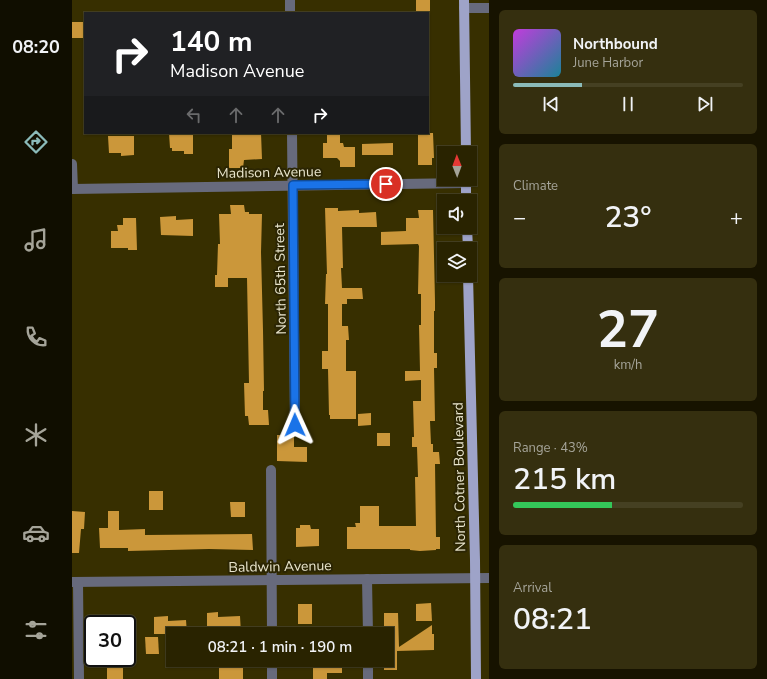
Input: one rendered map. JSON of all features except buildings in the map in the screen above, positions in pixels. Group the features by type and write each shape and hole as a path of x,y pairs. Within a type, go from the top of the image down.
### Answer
{"main road":[{"path":"464,4 466,146"},
{"name":"North Cotner Boulevard","path":"468,282 476,679"}],"street":[{"path":"290,0 290,12"},
{"path":"464,4 489,8"},
{"name":"North 65th Street","path":"292,134 295,425"},
{"path":"72,164 72,188"},
{"name":"Madison Avenue","path":"72,188 437,182"},
{"path":"271,470 272,627"},
{"name":"Baldwin Avenue","path":"75,582 489,578"},
{"path":"367,579 368,627"},
{"path":"75,582 79,679"},
{"path":"272,667 272,679"},
{"path":"368,667 368,679"}],"route":[{"path":"295,425 293,185 386,184"}]}
